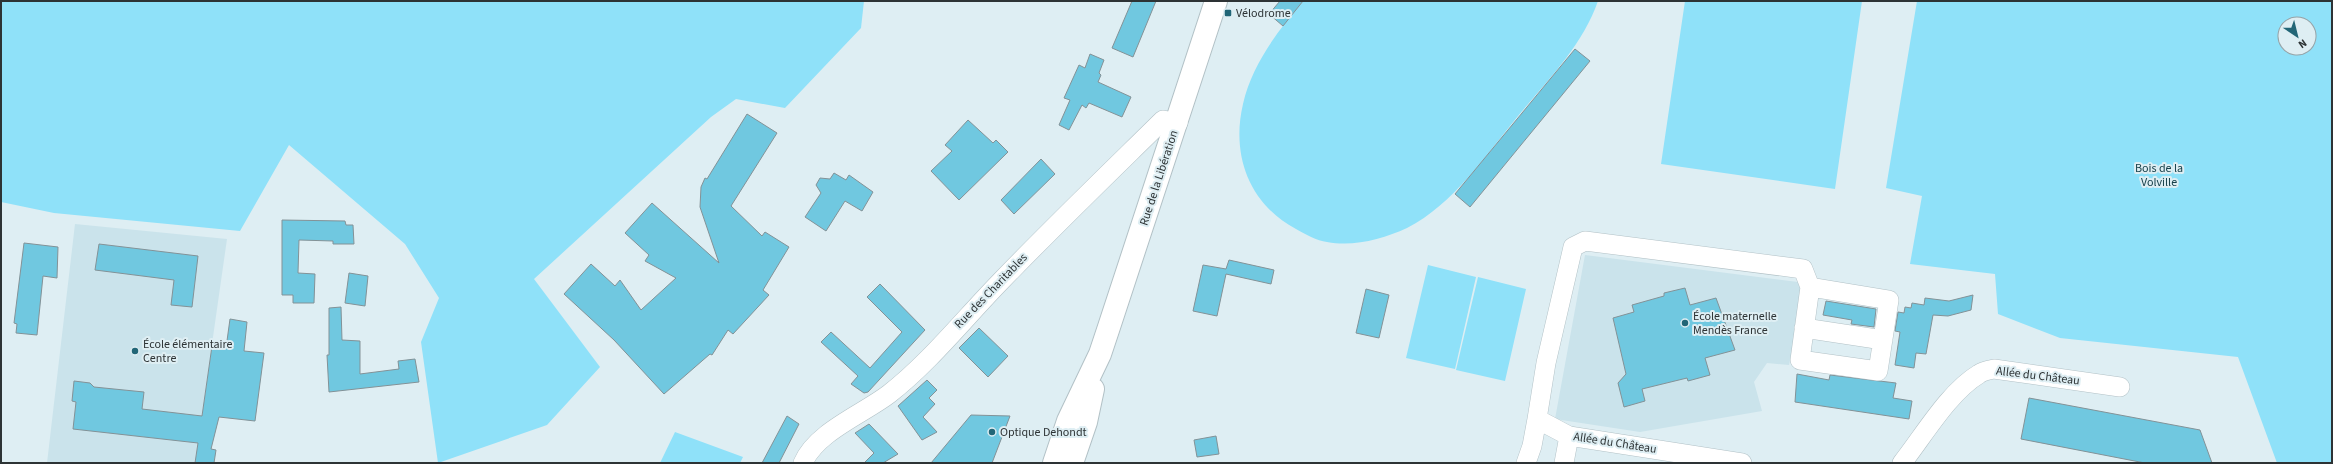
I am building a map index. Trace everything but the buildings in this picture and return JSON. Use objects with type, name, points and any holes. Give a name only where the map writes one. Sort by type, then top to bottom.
[{"type":"main road","name":"Rue de la Libération","points":[[1054,463],[1068,421],[1100,354],[1178,123],[1216,1]]},
{"type":"main road","name":"Rue de la Libération","points":[[1072,463],[1086,422],[1100,354]]},
{"type":"street","name":"Rue des Charitables","points":[[803,463],[807,453],[827,434],[870,408],[901,384],[1061,219],[1163,120],[1178,123]]},
{"type":"street","points":[[1526,463],[1532,446],[1538,419],[1546,363],[1572,247],[1585,241],[1803,269],[1810,287],[1800,360],[1878,371],[1889,300],[1810,287]]},
{"type":"street","points":[[1804,328],[1883,340]]},
{"type":"street","name":"Allée du Château","points":[[1902,463],[1948,404],[1962,388],[1980,373],[1994,369],[2120,387]]},
{"type":"street","name":"Allée du Château","points":[[1538,419],[1568,436],[1742,463]]},
{"type":"street","points":[[1564,463],[1568,436]]},
{"type":"shaded area","name":"École élémentaire Centre","points":[[75,224],[227,239],[195,463],[47,463]]},
{"type":"shaded area","name":"École maternelle Mendès France","points":[[1585,255],[1806,283],[1789,365],[1767,363],[1754,382],[1762,411],[1640,432],[1555,419]]},
{"type":"green space","points":[[1,1],[864,1],[861,28],[785,108],[736,99],[711,117],[534,279],[600,367],[547,425],[438,463],[421,342],[439,298],[405,244],[289,145],[240,231],[54,213],[1,202]]},
{"type":"green space","points":[[1303,1],[1598,1],[1583,33],[1563,62],[1468,178],[1440,206],[1407,228],[1388,236],[1358,243],[1337,243],[1311,237],[1280,219],[1266,206],[1255,192],[1247,176],[1242,159],[1240,123],[1247,89],[1259,62],[1275,36]]},
{"type":"green space","points":[[1685,1],[1862,1],[1835,189],[1661,164]]},
{"type":"green space","name":"Bois de la Volville","points":[[1917,1],[2332,1],[2332,463],[2277,463],[2238,357],[2060,338],[1998,314],[1995,274],[1910,264],[1922,196],[1886,188]]},
{"type":"green space","points":[[1428,265],[1476,277],[1455,369],[1406,358]]},
{"type":"green space","points":[[1478,277],[1526,289],[1505,381],[1456,370]]},
{"type":"green space","points":[[675,432],[743,457],[740,463],[660,463]]},
{"type":"place","name":"Vélodrome","points":[[1228,13]]},
{"type":"place","name":"École maternelle Mendès France","points":[[1685,323]]},
{"type":"place","name":"École élémentaire Centre","points":[[135,351]]},
{"type":"place","name":"Optique Dehondt","points":[[992,432]]}]
